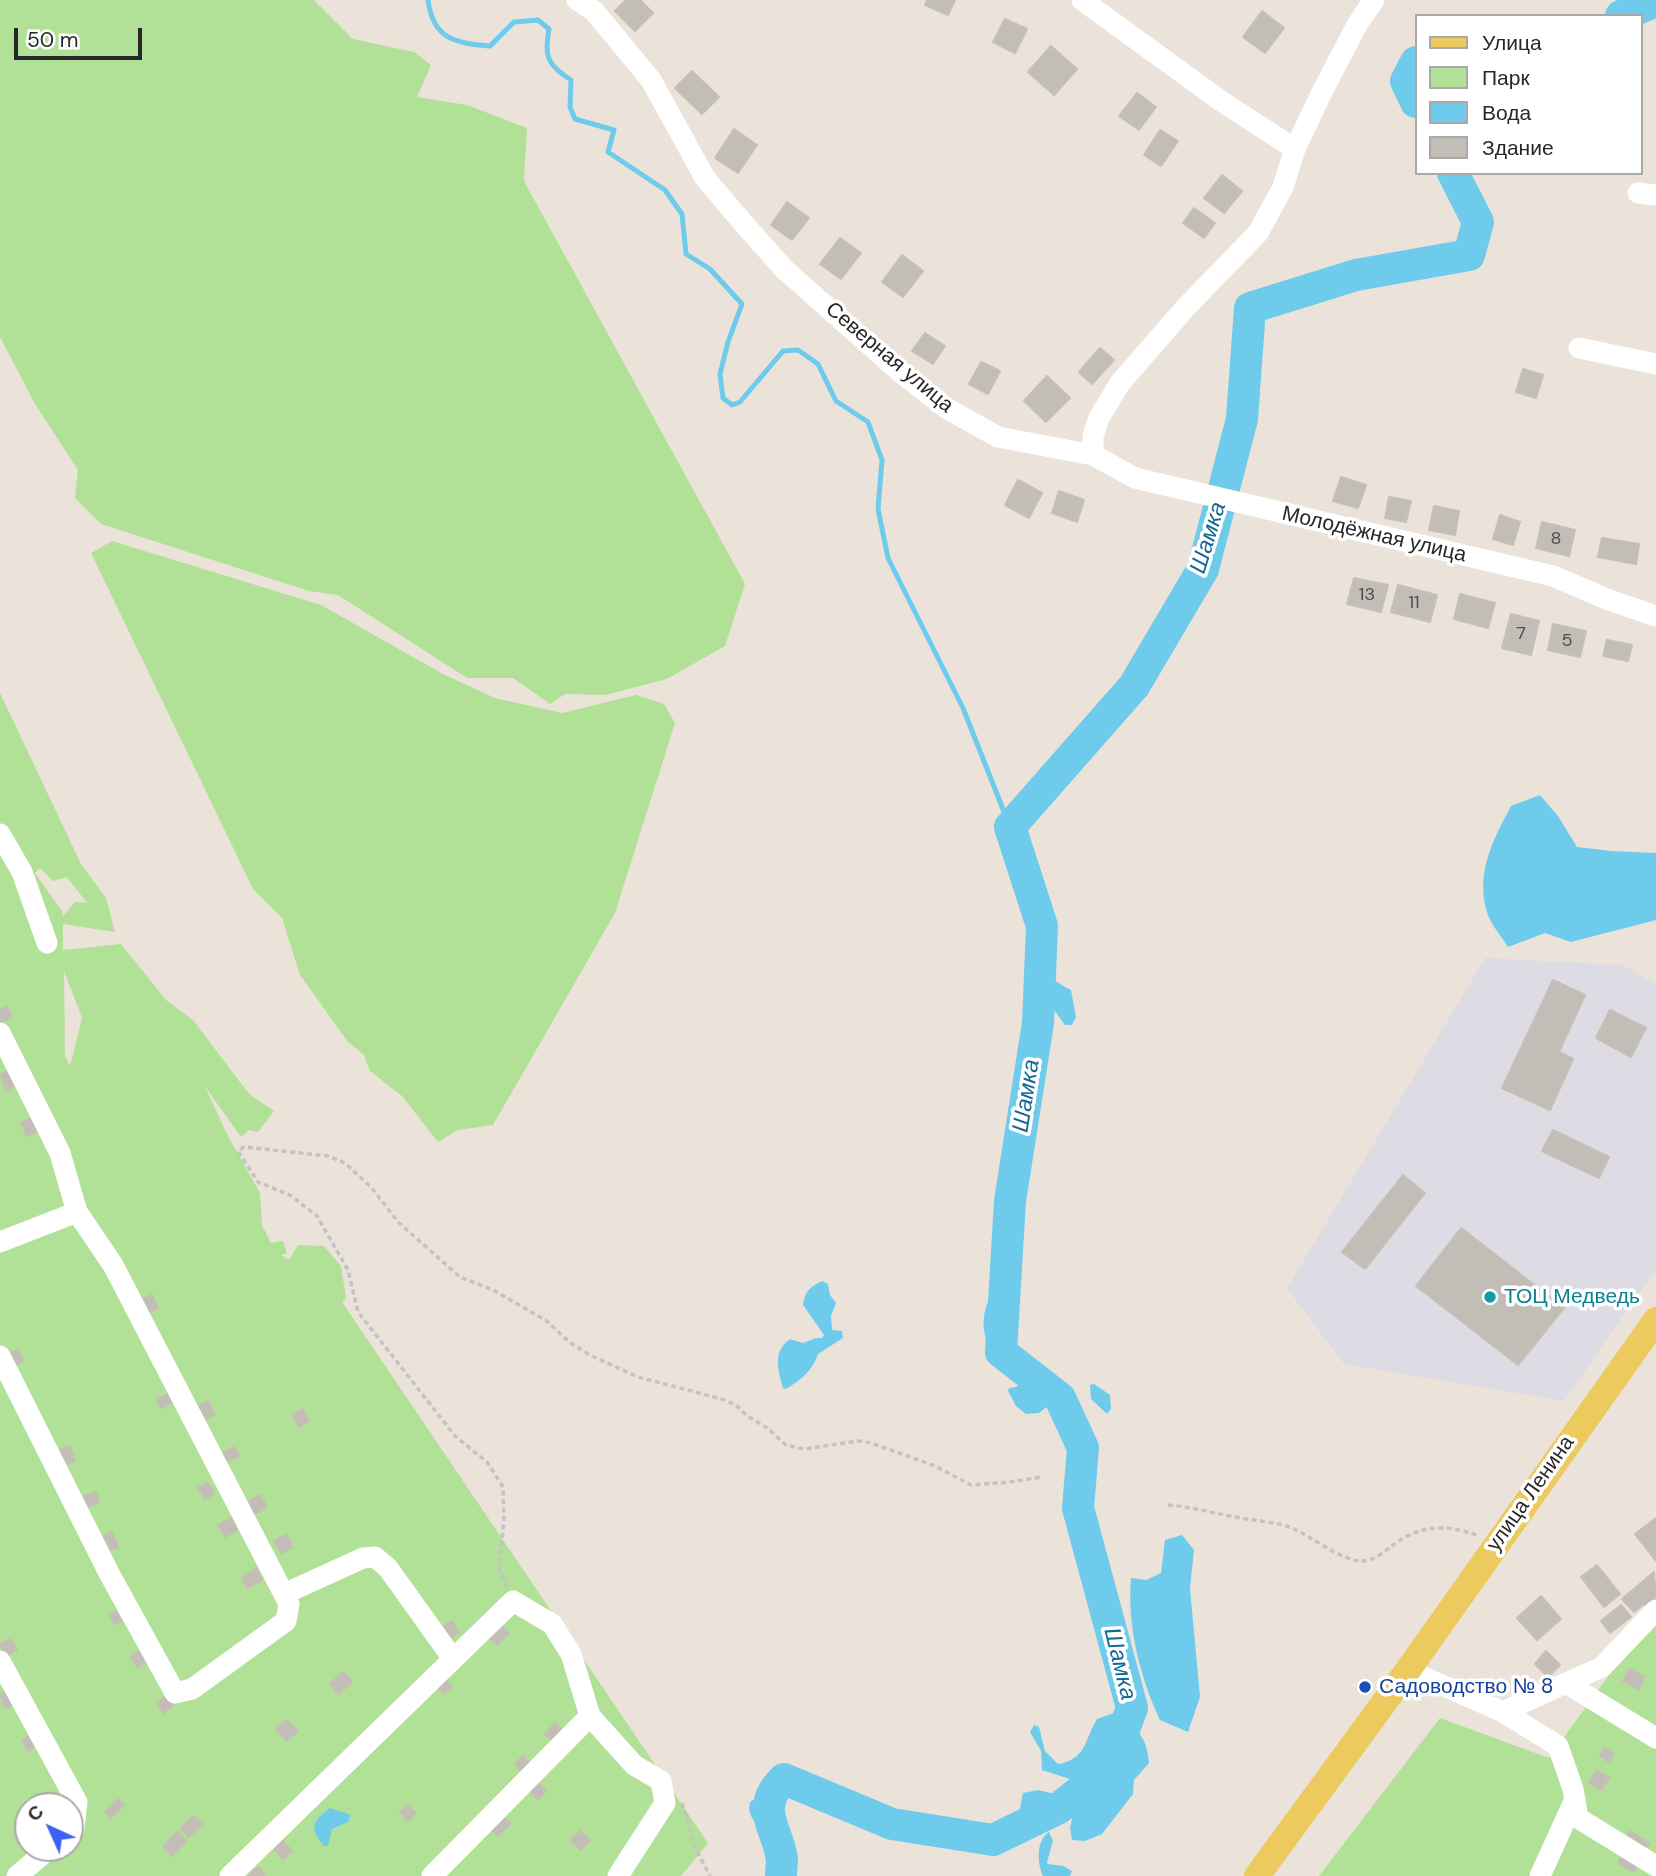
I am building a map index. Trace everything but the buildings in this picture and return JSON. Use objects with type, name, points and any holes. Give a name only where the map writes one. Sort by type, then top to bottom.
[{"type":"main road","name":"улица Ленина","points":[[1257,1876],[1408,1670],[1656,1320]]},
{"type":"street","name":"Северная улица","points":[[577,0],[594,11],[651,80],[705,178],[784,269],[946,408],[998,437],[1093,455]]},
{"type":"street","points":[[1082,0],[1221,101],[1295,149]]},
{"type":"street","points":[[1093,455],[1093,436],[1099,418],[1120,383],[1258,233],[1283,187],[1295,149],[1358,23],[1374,0]]},
{"type":"street","points":[[1579,348],[1656,364]]},
{"type":"street","name":"Молодёжная улица","points":[[1093,455],[1135,478],[1553,576],[1656,616]]},
{"type":"street","points":[[0,834],[22,872],[47,943]]},
{"type":"street","points":[[0,1033],[61,1153],[77,1212],[113,1265],[289,1604],[286,1621],[192,1689],[176,1693],[110,1575],[0,1356]]},
{"type":"street","points":[[0,1242],[77,1212]]},
{"type":"street","points":[[284,1594],[363,1558],[375,1557],[388,1568],[453,1659]]},
{"type":"street","points":[[230,1876],[513,1601],[552,1625],[571,1654],[590,1716],[634,1765],[661,1781],[665,1803],[618,1876]]},
{"type":"street","points":[[1503,1712],[1602,1667],[1656,1610]]},
{"type":"street","points":[[0,1661],[72,1792]]},
{"type":"street","points":[[1408,1670],[1503,1712],[1558,1746],[1575,1799],[1578,1818],[1656,1866]]},
{"type":"street","points":[[1566,1684],[1656,1738]]},
{"type":"street","points":[[432,1876],[590,1716]]},
{"type":"street","points":[[1540,1876],[1575,1799]]},
{"type":"street","points":[[17,1876],[34,1862]]},
{"type":"path","points":[[513,1601],[499,1569],[503,1488],[487,1462],[455,1436],[358,1312],[348,1270],[317,1216],[290,1195],[258,1182],[238,1151],[244,1147],[328,1156],[345,1163],[371,1187],[398,1222],[460,1277],[493,1290],[547,1321],[570,1343],[592,1356],[638,1377],[736,1405],[786,1445],[804,1449],[858,1441],[871,1443],[935,1466],[971,1485],[1041,1477]]},
{"type":"path","points":[[1168,1506],[1194,1507],[1225,1516],[1291,1527],[1329,1549],[1360,1562],[1378,1557],[1400,1540],[1428,1528],[1459,1528],[1497,1544]]},
{"type":"path","points":[[661,1781],[684,1806],[696,1849],[710,1876]]},
{"type":"shaded area","points":[[1485,958],[1622,965],[1656,984],[1656,1269],[1564,1401],[1344,1364],[1287,1288]]},
{"type":"green space","points":[[0,0],[314,0],[353,39],[414,52],[431,65],[417,97],[467,105],[527,128],[524,181],[745,584],[725,646],[667,679],[605,695],[565,694],[550,704],[513,678],[467,678],[338,595],[309,591],[101,524],[75,498],[78,470],[35,404],[0,337]]},
{"type":"green space","points":[[112,541],[321,605],[443,674],[495,698],[562,713],[636,695],[664,704],[675,723],[615,913],[493,1125],[458,1130],[438,1142],[402,1096],[370,1071],[364,1055],[348,1042],[300,975],[282,918],[253,889],[91,553]]},
{"type":"green space","points":[[0,693],[81,864],[106,898],[115,932],[63,924],[63,950],[121,944],[166,1000],[193,1020],[249,1094],[274,1111],[258,1132],[249,1130],[241,1137],[204,1085],[228,1136],[260,1193],[262,1225],[271,1243],[283,1241],[287,1253],[281,1255],[289,1260],[298,1245],[324,1246],[341,1266],[346,1298],[342,1302],[708,1843],[681,1876],[0,1876]],"holes":[[[40,868],[53,881],[67,877],[87,903],[75,902],[63,916],[35,873]],[[64,971],[82,1018],[70,1066],[65,1056]]]},
{"type":"green space","points":[[1656,1610],[1656,1876],[1319,1876],[1440,1718],[1549,1758]]},
{"type":"water","points":[[1540,795],[1558,816],[1577,847],[1656,853],[1656,920],[1571,942],[1545,933],[1508,947],[1488,915],[1484,900],[1484,872],[1492,845],[1511,806]]},
{"type":"water","points":[[1035,969],[1071,990],[1076,1017],[1072,1025],[1065,1025],[1049,1003],[1047,985],[1033,979]]},
{"type":"water","points":[[822,1281],[828,1284],[830,1295],[836,1303],[831,1316],[832,1330],[842,1331],[843,1338],[818,1354],[810,1370],[801,1378],[786,1389],[783,1388],[778,1361],[784,1344],[790,1339],[803,1343],[824,1335],[803,1305],[809,1290]]},
{"type":"water","points":[[998,1289],[1006,1295],[1003,1311],[995,1324],[995,1347],[989,1346],[986,1339],[984,1316],[989,1301]]},
{"type":"water","points":[[1022,1383],[1034,1395],[1053,1402],[1039,1413],[1026,1414],[1016,1406],[1008,1391],[1009,1388]]},
{"type":"water","points":[[1094,1384],[1110,1395],[1111,1409],[1107,1414],[1091,1399],[1090,1385]]},
{"type":"water","points":[[1182,1535],[1194,1550],[1190,1588],[1200,1697],[1188,1732],[1160,1720],[1153,1704],[1136,1651],[1130,1596],[1131,1578],[1146,1580],[1161,1573],[1165,1540]]},
{"type":"water","points":[[1114,1713],[1139,1733],[1146,1745],[1149,1763],[1134,1780],[1133,1794],[1102,1834],[1085,1841],[1072,1840],[1070,1828],[1079,1785],[1073,1780],[1042,1770],[1041,1751],[1030,1732],[1034,1725],[1039,1727],[1045,1751],[1058,1764],[1080,1753],[1097,1719]]},
{"type":"water","points":[[1038,1790],[1058,1797],[1044,1815],[1041,1828],[1031,1830],[1021,1818],[1021,1804],[1023,1793]]},
{"type":"water","points":[[756,1798],[769,1804],[766,1821],[771,1827],[785,1830],[790,1851],[784,1862],[776,1841],[750,1814],[750,1802]]},
{"type":"water","points":[[330,1808],[351,1815],[348,1822],[332,1829],[328,1846],[324,1846],[314,1829],[316,1821]]},
{"type":"water","points":[[1049,1832],[1053,1841],[1047,1862],[1072,1871],[1070,1876],[1043,1876],[1039,1852],[1042,1840]]},
{"type":"waterway","points":[[428,0],[435,24],[448,37],[457,41],[490,46],[514,22],[538,20],[549,29],[547,53],[557,70],[571,80],[570,107],[575,119],[614,130],[608,152],[665,190],[682,214],[686,254],[710,269],[742,304],[720,374],[723,398],[732,405],[740,402],[783,351],[798,350],[818,364],[836,401],[868,422],[882,460],[878,509],[888,558],[963,708],[1010,827]]},
{"type":"waterway","name":"Шамка","points":[[1626,14],[1656,1]]},
{"type":"waterway","name":"Шамка","points":[[1414,66],[1406,81],[1414,98]]},
{"type":"waterway","name":"Шамка","points":[[781,1876],[782,1859],[769,1809],[770,1799],[784,1779],[892,1824],[993,1840],[1059,1808],[1110,1767],[1132,1708],[1078,1508],[1083,1448],[1060,1398],[1001,1352],[1010,1201],[1038,1023],[1042,926],[1010,827],[1134,686],[1203,569],[1242,419],[1250,308],[1356,275],[1469,255],[1478,222],[1454,175]]},
{"type":"place","name":"ТОЦ Медведь","points":[[1490,1297]]},
{"type":"place","name":"Садоводство № 8","points":[[1365,1687]]}]
